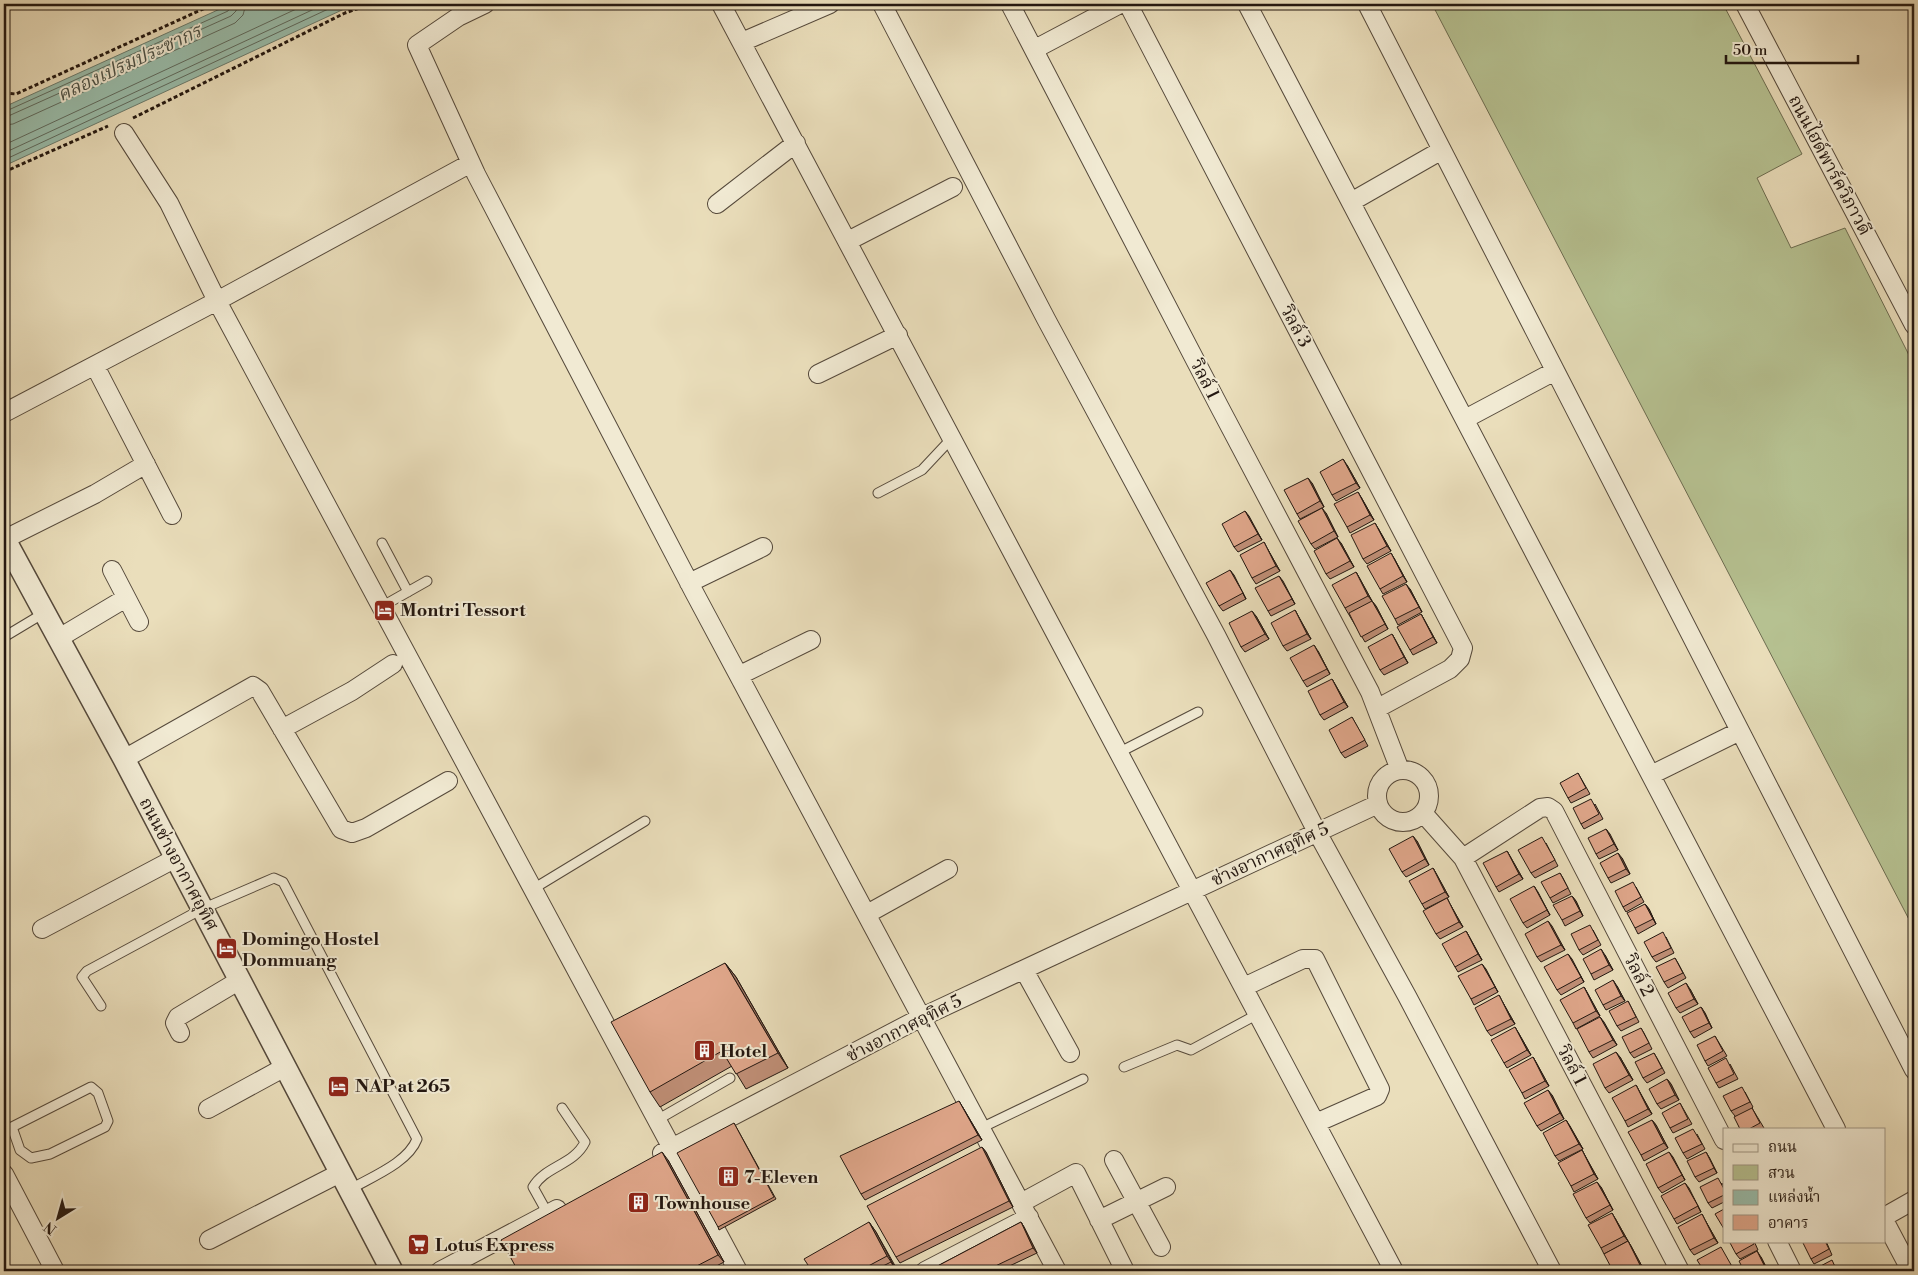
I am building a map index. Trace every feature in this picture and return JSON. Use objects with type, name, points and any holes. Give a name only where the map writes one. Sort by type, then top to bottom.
[{"type":"street","points":[[485,4],[458,17],[417,45],[471,163],[689,583],[1057,1271]]},
{"type":"street","points":[[721,4],[1394,1271]]},
{"type":"street","points":[[742,42],[830,4]]},
{"type":"street","points":[[882,4],[1046,319],[1216,635],[1317,832],[1407,996],[1552,1271]]},
{"type":"street","name":"วิลล์ 1","points":[[1010,4],[1223,415],[1378,708],[1400,770]]},
{"type":"street","points":[[1035,49],[1120,4]]},
{"type":"street","name":"วิลล์ 3","points":[[1128,4],[1463,648],[1460,659],[1450,669],[1378,708]]},
{"type":"street","points":[[1247,4],[1835,1128]]},
{"type":"street","points":[[1367,4],[1914,1070]]},
{"type":"street","name":"ถนนไฮด์พาร์ควิภาวดี","points":[[1745,4],[1914,325]]},
{"type":"street","points":[[124,133],[169,203],[217,301],[533,889],[613,1028],[657,1120],[738,1271]]},
{"type":"street","points":[[717,204],[796,144]]},
{"type":"street","points":[[1351,202],[1442,150]]},
{"type":"street","points":[[4,413],[217,301],[471,163]]},
{"type":"street","points":[[848,241],[953,187]]},
{"type":"street","points":[[818,374],[898,335]]},
{"type":"street","points":[[94,366],[172,515]]},
{"type":"street","points":[[1465,419],[1555,371]]},
{"type":"street","points":[[6,547],[146,464]]},
{"type":"street","name":"ถนนช่างอากาศอุทิศ","points":[[6,547],[59,638],[124,759],[392,1271]]},
{"type":"street","points":[[689,583],[763,548]]},
{"type":"street","points":[[112,570],[139,622]]},
{"type":"street","points":[[59,638],[126,598]]},
{"type":"street","points":[[740,676],[811,640]]},
{"type":"street","points":[[282,729],[352,691],[393,664]]},
{"type":"street","points":[[124,759],[253,686],[260,691],[341,829],[352,833],[366,828],[448,781]]},
{"type":"street","points":[[1651,775],[1740,730]]},
{"type":"street","points":[[1400,770],[1410,771],[1420,776],[1426,784],[1429,799],[1423,813],[1416,819],[1398,822],[1389,818],[1378,804],[1379,786],[1384,778],[1400,770]]},
{"type":"street","name":"ช่างอากาศอุทิศ 5","points":[[645,1162],[922,1017],[1378,804]]},
{"type":"street","name":"วิลล์ 2","points":[[1463,858],[1540,808],[1548,807],[1554,811],[1723,1138]]},
{"type":"street","name":"วิลล์ 1","points":[[1423,813],[1463,858],[1680,1271]]},
{"type":"street","points":[[42,929],[176,858]]},
{"type":"street","points":[[867,914],[948,869]]},
{"type":"street","points":[[1244,987],[1303,959],[1315,959],[1380,1089],[1377,1096],[1316,1124]]},
{"type":"street","points":[[1024,970],[1070,1053]]},
{"type":"street","points":[[180,1033],[175,1023],[178,1017],[240,980]]},
{"type":"street","points":[[208,1109],[285,1067]]},
{"type":"street","points":[[972,1152],[985,1136]]},
{"type":"street","points":[[1114,1160],[1161,1247]]},
{"type":"street","points":[[925,1271],[1025,1210],[1076,1173],[1124,1269]]},
{"type":"street","points":[[4,1174],[55,1271]]},
{"type":"street","points":[[209,1240],[345,1181]]},
{"type":"street","points":[[1099,1220],[1166,1187]]},
{"type":"street","points":[[440,1271],[575,1200]]},
{"type":"street","points":[[1886,1218],[1914,1200]]},
{"type":"street","points":[[1886,1223],[1911,1271]]},
{"type":"street","points":[[1778,1242],[1792,1271]]},
{"type":"lane","points":[[878,493],[922,470],[952,438]]},
{"type":"lane","points":[[382,543],[408,592]]},
{"type":"lane","points":[[381,606],[427,581]]},
{"type":"lane","points":[[4,637],[45,613]]},
{"type":"lane","points":[[1120,752],[1198,712]]},
{"type":"lane","points":[[533,889],[645,821]]},
{"type":"lane","points":[[101,1006],[82,977],[87,971],[202,909],[274,878],[283,882],[417,1139],[413,1149],[394,1164],[345,1181]]},
{"type":"lane","points":[[1124,1067],[1177,1045],[1190,1050],[1258,1014]]},
{"type":"lane","points":[[657,1120],[730,1078]]},
{"type":"lane","points":[[985,1136],[1083,1079]]},
{"type":"lane","points":[[91,1087],[98,1093],[108,1121],[105,1127],[58,1150],[31,1158],[20,1150],[8,1129],[91,1087]]},
{"type":"lane","points":[[548,1214],[533,1187],[538,1178],[580,1153],[585,1142],[562,1108]]},
{"type":"path","points":[[4,93],[16,94],[214,4]]},
{"type":"path","points":[[124,133],[128,121],[345,13],[371,4]]},
{"type":"path","points":[[4,172],[116,122],[124,133]]},
{"type":"green space","points":[[1432,4],[1723,4],[1802,154],[1757,178],[1791,248],[1845,228],[1914,365],[1914,929]]},
{"type":"water","name":"คลองเปรมประชากร","points":[[231,4],[355,4],[4,166],[4,107]]},
{"type":"building","points":[[1343,459],[1356,483],[1332,495],[1320,472]]},
{"type":"building","points":[[1308,478],[1320,501],[1297,514],[1284,490]]},
{"type":"building","points":[[1358,492],[1370,515],[1347,527],[1334,504]]},
{"type":"building","points":[[1322,508],[1334,531],[1311,544],[1298,521]]},
{"type":"building","points":[[1245,511],[1258,534],[1234,547],[1222,524]]},
{"type":"building","points":[[1375,523],[1387,546],[1363,559],[1351,535]]},
{"type":"building","points":[[1337,538],[1350,561],[1326,574],[1314,551]]},
{"type":"building","points":[[1264,542],[1276,566],[1252,578],[1240,555]]},
{"type":"building","points":[[1391,553],[1403,576],[1380,589],[1367,566]]},
{"type":"building","points":[[1230,570],[1243,593],[1219,606],[1206,583]]},
{"type":"building","points":[[1356,572],[1368,596],[1345,608],[1332,585]]},
{"type":"building","points":[[1279,576],[1292,599],[1268,611],[1255,588]]},
{"type":"building","points":[[1406,584],[1419,607],[1395,619],[1382,596]]},
{"type":"building","points":[[1372,601],[1385,624],[1361,637],[1349,613]]},
{"type":"building","points":[[1295,610],[1307,634],[1283,646],[1271,623]]},
{"type":"building","points":[[1252,611],[1265,634],[1241,647],[1229,623]]},
{"type":"building","points":[[1421,614],[1433,637],[1410,650],[1397,627]]},
{"type":"building","points":[[1392,634],[1404,657],[1380,670],[1368,647]]},
{"type":"building","points":[[1314,645],[1327,669],[1303,681],[1290,658]]},
{"type":"building","points":[[1332,679],[1344,702],[1320,715],[1308,691]]},
{"type":"building","points":[[1352,717],[1365,740],[1341,753],[1329,730]]},
{"type":"building","points":[[1578,773],[1586,788],[1568,798],[1560,783]]},
{"type":"building","points":[[1591,799],[1599,814],[1581,824],[1573,808]]},
{"type":"building","points":[[1606,829],[1614,844],[1596,854],[1588,838]]},
{"type":"building","points":[[1413,836],[1425,859],[1402,872],[1389,849]]},
{"type":"building","points":[[1542,837],[1555,860],[1531,873],[1518,850]]},
{"type":"building","points":[[1507,851],[1519,874],[1496,887],[1483,863]]},
{"type":"building","points":[[1618,853],[1626,869],[1608,878],[1600,863]]},
{"type":"building","points":[[1433,868],[1445,892],[1422,904],[1409,881]]},
{"type":"building","points":[[1560,873],[1568,888],[1550,898],[1541,882]]},
{"type":"building","points":[[1633,882],[1641,897],[1623,907],[1615,891]]},
{"type":"building","points":[[1534,886],[1547,910],[1523,923],[1510,899]]},
{"type":"building","points":[[1572,896],[1580,911],[1562,920],[1553,905]]},
{"type":"building","points":[[1447,898],[1459,922],[1436,934],[1423,911]]},
{"type":"building","points":[[1645,904],[1653,919],[1635,928],[1627,913]]},
{"type":"building","points":[[1548,921],[1561,945],[1537,957],[1525,934]]},
{"type":"building","points":[[1590,925],[1598,940],[1579,950],[1571,934]]},
{"type":"building","points":[[1466,931],[1478,954],[1455,967],[1442,944]]},
{"type":"building","points":[[1663,932],[1671,948],[1652,957],[1644,942]]},
{"type":"building","points":[[1601,949],[1609,965],[1591,974],[1583,959]]},
{"type":"building","points":[[1568,954],[1581,977],[1557,990],[1544,967]]},
{"type":"building","points":[[1675,958],[1683,973],[1664,982],[1656,967]]},
{"type":"building","name":"Hotel","points":[[725,963],[778,1053],[736,1074],[722,1051],[650,1092],[611,1022]]},
{"type":"building","points":[[1482,964],[1495,987],[1471,999],[1458,976]]},
{"type":"building","points":[[1613,980],[1621,996],[1603,1005],[1595,990]]},
{"type":"building","points":[[1686,983],[1694,999],[1676,1008],[1668,993]]},
{"type":"building","points":[[1584,987],[1596,1011],[1573,1023],[1560,1000]]},
{"type":"building","points":[[1499,995],[1511,1019],[1487,1031],[1475,1008]]},
{"type":"building","points":[[1628,1001],[1636,1017],[1617,1026],[1609,1011]]},
{"type":"building","points":[[1701,1007],[1709,1023],[1690,1032],[1682,1017]]},
{"type":"building","points":[[1600,1017],[1613,1040],[1589,1052],[1577,1029]]},
{"type":"building","points":[[1515,1027],[1527,1050],[1504,1063],[1491,1040]]},
{"type":"building","points":[[1641,1028],[1649,1043],[1630,1053],[1622,1037]]},
{"type":"building","points":[[1715,1036],[1723,1051],[1705,1061],[1697,1045]]},
{"type":"building","points":[[1616,1052],[1629,1075],[1605,1088],[1593,1064]]},
{"type":"building","points":[[1654,1053],[1662,1068],[1643,1078],[1635,1062]]},
{"type":"building","points":[[1533,1057],[1545,1081],[1522,1093],[1509,1070]]},
{"type":"building","points":[[1726,1058],[1734,1074],[1716,1083],[1708,1068]]},
{"type":"building","points":[[1667,1079],[1675,1095],[1657,1104],[1649,1089]]},
{"type":"building","points":[[1636,1085],[1648,1109],[1625,1121],[1612,1098]]},
{"type":"building","points":[[1742,1087],[1750,1102],[1731,1111],[1723,1096]]},
{"type":"building","points":[[1548,1090],[1560,1113],[1537,1126],[1524,1103]]},
{"type":"building","points":[[959,1101],[978,1135],[861,1194],[840,1156]]},
{"type":"building","points":[[1680,1103],[1688,1119],[1670,1128],[1662,1113]]},
{"type":"building","points":[[1752,1108],[1760,1123],[1751,1128],[1740,1128],[1734,1117]]},
{"type":"building","points":[[1566,1120],[1579,1144],[1555,1156],[1543,1133]]},
{"type":"building","points":[[1652,1120],[1664,1143],[1641,1155],[1628,1132]]},
{"type":"building","name":"7-Eleven","points":[[734,1123],[774,1197],[718,1227],[677,1153]]},
{"type":"building","points":[[1693,1129],[1702,1144],[1683,1153],[1675,1138]]},
{"type":"building","points":[[982,1147],[1009,1201],[896,1257],[867,1206]]},
{"type":"building","points":[[1582,1150],[1594,1174],[1571,1186],[1558,1163]]},
{"type":"building","name":"Townhouse","points":[[662,1152],[718,1255],[687,1271],[518,1271],[501,1240]]},
{"type":"building","points":[[1669,1152],[1682,1175],[1658,1188],[1646,1164]]},
{"type":"building","points":[[1706,1152],[1714,1168],[1695,1177],[1687,1161]]},
{"type":"building","points":[[1718,1178],[1723,1187],[1723,1196],[1708,1203],[1700,1187]]},
{"type":"building","points":[[1597,1182],[1610,1205],[1586,1218],[1573,1194]]},
{"type":"building","points":[[1685,1183],[1698,1206],[1674,1219],[1661,1196]]},
{"type":"building","points":[[1723,1210],[1723,1227],[1715,1214]]},
{"type":"building","points":[[1612,1213],[1624,1236],[1601,1248],[1588,1225]]},
{"type":"building","points":[[1702,1214],[1714,1238],[1690,1250],[1678,1227]]},
{"type":"building","points":[[869,1222],[887,1256],[859,1271],[812,1271],[804,1259]]},
{"type":"building","points":[[1021,1222],[1033,1248],[985,1271],[928,1271]]},
{"type":"building","points":[[1628,1241],[1640,1265],[1628,1271],[1613,1271],[1604,1254]]},
{"type":"building","points":[[1730,1242],[1753,1242],[1754,1244],[1736,1254]]},
{"type":"building","points":[[1826,1242],[1829,1249],[1811,1259],[1803,1243]]},
{"type":"building","points":[[1721,1247],[1734,1270],[1704,1271],[1697,1260]]},
{"type":"building","points":[[1757,1251],[1765,1267],[1757,1271],[1744,1271],[1739,1261]]},
{"type":"building","points":[[1832,1260],[1837,1271],[1813,1270]]},
{"type":"building","points":[[891,1262],[896,1271],[873,1271]]},
{"type":"place","name":"Montri Tessort","points":[[384,610]]},
{"type":"place","name":"Domingo Hostel Donmuang","points":[[226,949]]},
{"type":"place","name":"Hotel","points":[[704,1051]]},
{"type":"place","name":"NAP at 265","points":[[339,1086]]},
{"type":"place","name":"7-Eleven","points":[[728,1177]]},
{"type":"place","name":"Townhouse","points":[[639,1203]]},
{"type":"place","name":"Lotus Express","points":[[419,1245]]}]
